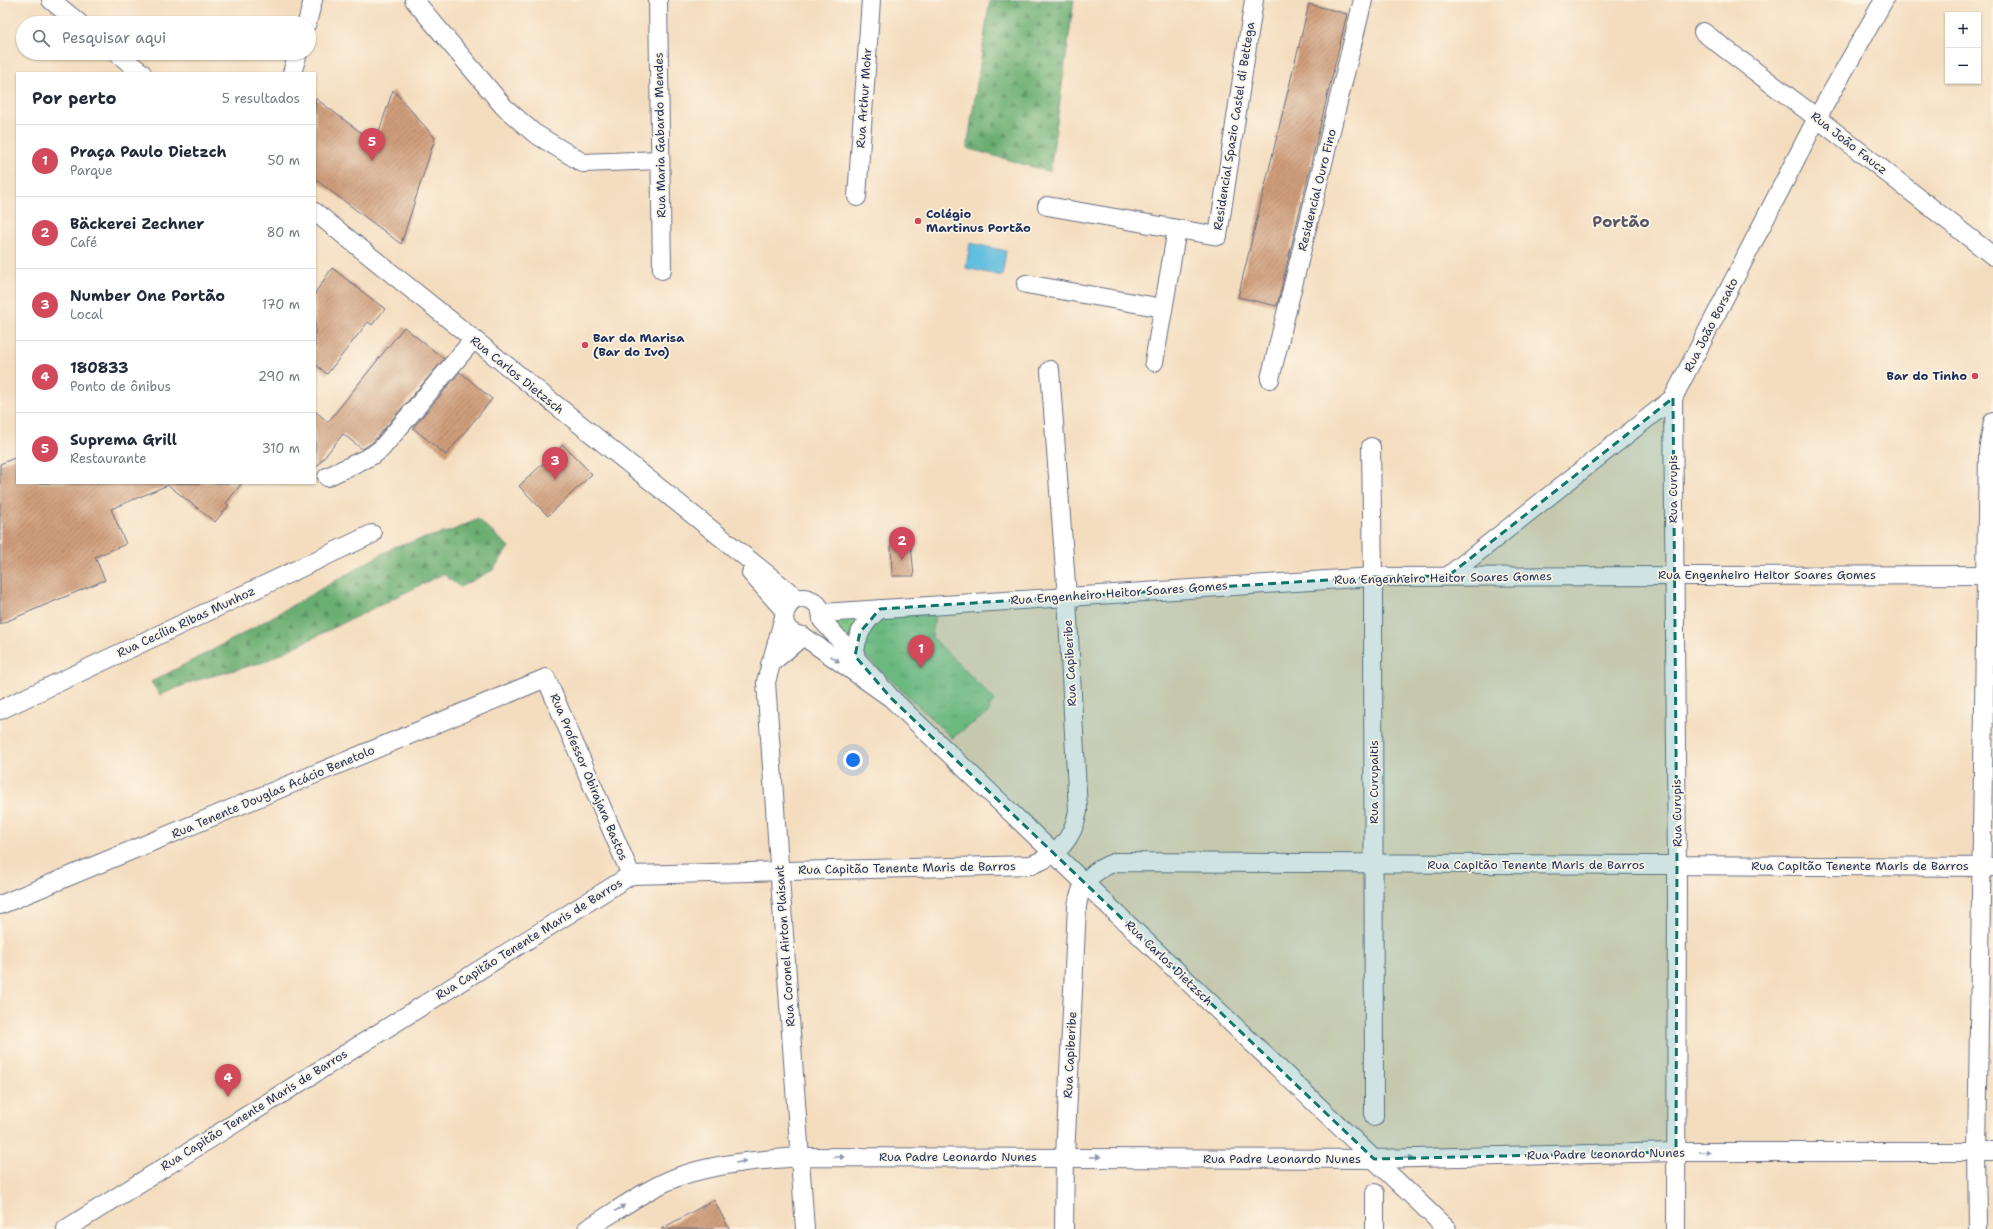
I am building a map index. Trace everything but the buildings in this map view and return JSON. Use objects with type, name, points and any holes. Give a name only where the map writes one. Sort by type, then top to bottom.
[{"type":"street","points":[[51,0],[71,16]]},
{"type":"street","points":[[309,16],[313,0]]},
{"type":"street","points":[[414,0],[504,107],[534,133],[583,163],[660,160]]},
{"type":"street","name":"Rua Maria Gabardo Mendes","points":[[658,0],[662,270]]},
{"type":"street","name":"Rua Arthur Mohr","points":[[857,197],[872,0]]},
{"type":"street","name":"Residencial Spazio Castel di Bettega","points":[[1047,206],[1218,236],[1254,0]]},
{"type":"street","name":"Residencial Ouro Fino","points":[[1270,380],[1363,0]]},
{"type":"street","name":"Rua João Borsato","points":[[1448,576],[1673,398],[1817,118],[1884,0]]},
{"type":"street","name":"Rua João Faucz","points":[[1703,32],[1817,118],[1993,256]]},
{"type":"street","points":[[126,60],[141,72]]},
{"type":"street","points":[[292,72],[296,60]]},
{"type":"street","name":"Rua Carlos Dietzsch","points":[[316,213],[720,538],[789,609]]},
{"type":"street","points":[[1154,362],[1177,229]]},
{"type":"street","points":[[1026,284],[1163,308]]},
{"type":"street","points":[[327,477],[369,457],[381,449],[473,340]]},
{"type":"street","name":"Rua Capiberibe","points":[[1050,370],[1067,597],[1078,811],[1071,835],[1055,854]]},
{"type":"street","name":"Rua Curupis","points":[[1673,398],[1677,865],[1676,1229]]},
{"type":"street","points":[[1978,1229],[1985,1152],[1990,575],[1988,451],[1993,422]]},
{"type":"street","name":"Rua Curupaitis","points":[[1371,446],[1373,577],[1374,1117]]},
{"type":"street","name":"Rua Cecília Ribas Munhoz","points":[[0,710],[372,534]]},
{"type":"street","name":"Rua Engenheiro Heitor Soares Gomes","points":[[822,616],[880,609],[1373,577],[1990,575]]},
{"type":"street","name":"Rua Carlos Dietzsch","points":[[789,609],[810,599],[815,602],[822,616],[854,656],[891,698],[1447,1229]]},
{"type":"street","name":"Rua Carlos Dietzsch","points":[[789,609],[787,628],[797,636],[803,636],[891,698]]},
{"type":"street","name":"Rua Coronel Airton Plaisant","points":[[789,609],[770,664],[766,682],[805,1229]]},
{"type":"street","points":[[854,656],[860,632],[866,622],[880,609]]},
{"type":"street","points":[[770,664],[803,636],[810,635],[816,631],[822,616]]},
{"type":"street","name":"Rua Professor Obirajara Bastos","points":[[546,678],[631,875]]},
{"type":"street","name":"Rua Tenente Douglas Acácio Benetolo","points":[[0,905],[546,678]]},
{"type":"street","name":"Rua Capitão Tenente Maris de Barros","points":[[66,1229],[631,875],[1031,865],[1044,861],[1055,854]]},
{"type":"street","name":"Rua Capitão Tenente Maris de Barros","points":[[1085,882],[1101,868],[1116,862],[1987,867]]},
{"type":"street","name":"Rua Capiberibe","points":[[1064,1229],[1065,1157],[1076,906],[1080,891],[1085,882]]},
{"type":"street","name":"Rua Padre Leonardo Nunes","points":[[587,1229],[644,1193],[680,1176],[740,1162],[800,1157],[1374,1159],[1676,1152],[1985,1152]]},
{"type":"street","points":[[1375,1193],[1375,1229]]},
{"type":"highlighted area","points":[[1673,398],[1677,865],[1676,1152],[1374,1159],[891,698],[855,656],[860,632],[880,609],[1373,577],[1448,576]]},
{"type":"green space","points":[[990,0],[1074,0],[1050,172],[967,148]]},
{"type":"green space","points":[[478,519],[509,547],[493,570],[460,587],[443,574],[264,662],[194,681],[160,695],[151,682],[239,636],[396,546],[451,531]]},
{"type":"green space","points":[[935,612],[932,637],[995,700],[990,706],[989,712],[952,738],[826,619]]},
{"type":"water","points":[[970,243],[1006,251],[1002,276],[966,268]]},
{"type":"place","name":"Suprema Grill","points":[[372,161]]},
{"type":"place","name":"Colégio Martinus Portão","points":[[918,221]]},
{"type":"place","name":"Bar da Marisa (Bar do Ivo)","points":[[585,345]]},
{"type":"place","name":"Bar do Tinho","points":[[1975,376]]},
{"type":"place","name":"Number One Portão","points":[[555,480]]},
{"type":"place","name":"Bäckerei Zechner","points":[[902,560]]},
{"type":"place","name":"Praça Paulo Dietzch","points":[[921,668]]},
{"type":"place","name":"180833","points":[[228,1097]]},
{"type":"district","name":"Portão","points":[[1621,221]]}]
